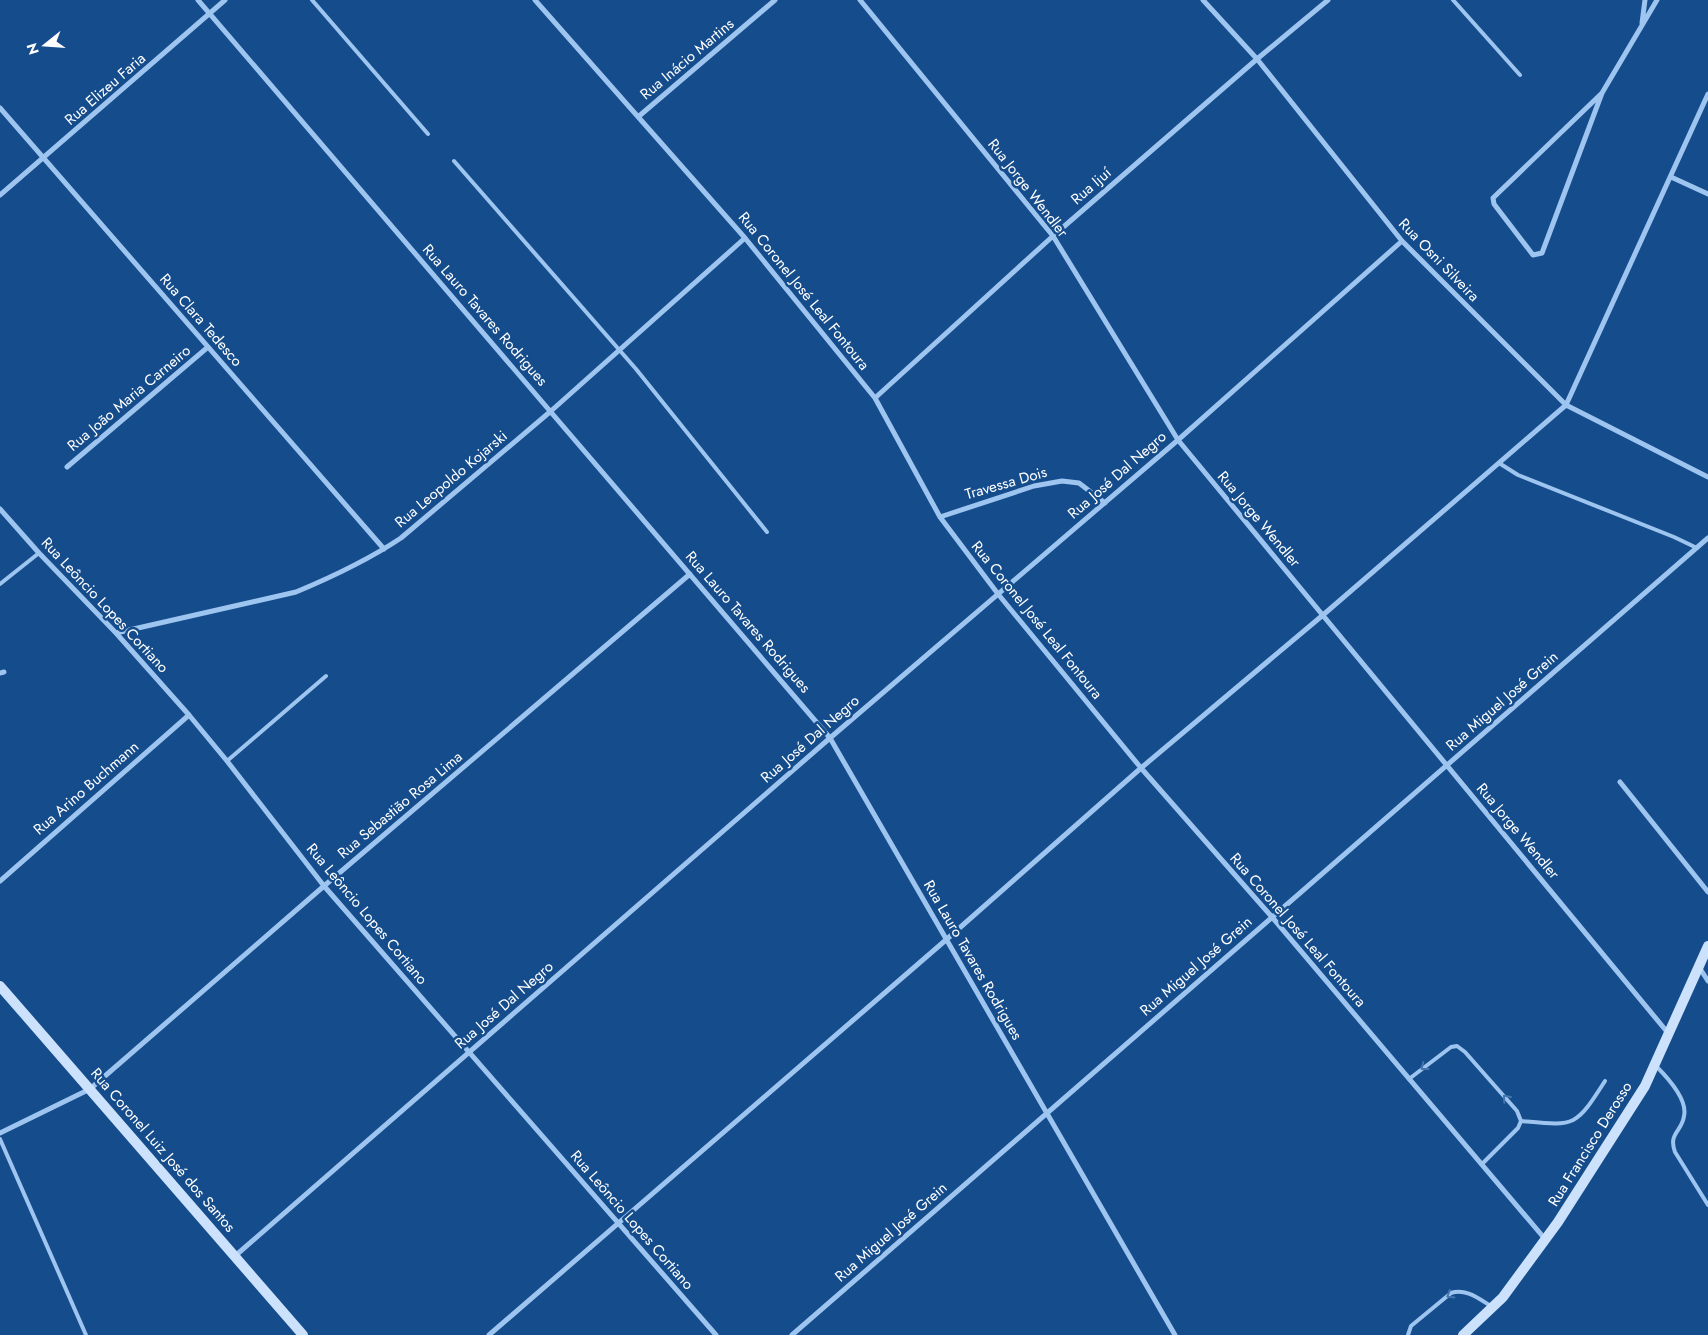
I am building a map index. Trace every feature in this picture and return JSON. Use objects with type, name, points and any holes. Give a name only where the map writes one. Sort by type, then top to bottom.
[{"type":"main road","name":"Rua Francisco Derosso","points":[[1465,1334],[1503,1297],[1558,1222],[1645,1086],[1708,946]]},
{"type":"main road","name":"Rua Coronel Luiz José dos Santos","points":[[0,986],[303,1335]]},
{"type":"street","name":"Rua Lauro Tavares Rodrigues","points":[[198,0],[830,738],[1175,1335]]},
{"type":"street","name":"Rua Elizeu Faria","points":[[0,195],[225,0]]},
{"type":"street","name":"Rua Coronel José Leal Fontoura","points":[[535,0],[745,238],[875,398],[940,517],[998,594],[1141,768],[1272,917],[1545,1239]]},
{"type":"street","name":"Rua Inácio Martins","points":[[638,117],[774,0]]},
{"type":"street","name":"Rua Jorge Wendler","points":[[860,0],[1053,236],[1178,440],[1668,1033]]},
{"type":"street","name":"Rua Osni Silveira","points":[[1203,0],[1257,59],[1402,241],[1566,405],[1708,477]]},
{"type":"street","name":"Rua Ijuí","points":[[875,398],[1053,236],[1328,0]]},
{"type":"street","points":[[1642,26],[1645,0]]},
{"type":"street","points":[[1602,93],[1493,198],[1494,204],[1533,255],[1542,253],[1602,93],[1657,0]]},
{"type":"street","points":[[489,1335],[947,939],[1141,768],[1566,405],[1708,94]]},
{"type":"street","name":"Rua Clara Tedesco","points":[[0,108],[384,549]]},
{"type":"street","points":[[1670,177],[1708,194]]},
{"type":"street","name":"Rua Leopoldo Kojarski","points":[[116,633],[296,592],[322,581],[384,549],[400,538],[551,411],[745,238]]},
{"type":"street","name":"Rua José Dal Negro","points":[[235,1256],[830,738],[1178,440],[1402,241]]},
{"type":"street","name":"Rua João Maria Carneiro","points":[[67,467],[208,347]]},
{"type":"street","name":"Travessa Dois","points":[[940,517],[1034,486],[1062,481],[1079,483],[1105,502]]},
{"type":"street","name":"Rua Leôncio Lopes Cortiano","points":[[0,509],[39,553],[116,633],[189,715],[324,886],[716,1335]]},
{"type":"street","name":"Rua Miguel José Grein","points":[[792,1335],[1708,538]]},
{"type":"street","name":"Rua Sebastião Rosa Lima","points":[[0,1133],[90,1089],[324,886],[690,574]]},
{"type":"street","name":"Rua Arino Buchmann","points":[[0,881],[189,715]]},
{"type":"street","points":[[1620,782],[1708,892]]},
{"type":"street","points":[[1698,967],[1708,981]]},
{"type":"lane","points":[[312,0],[428,134]]},
{"type":"lane","points":[[1453,0],[1520,75]]},
{"type":"lane","points":[[454,161],[606,333],[767,532]]},
{"type":"lane","points":[[1499,462],[1518,476],[1697,548]]},
{"type":"lane","points":[[0,584],[39,553]]},
{"type":"lane","points":[[227,761],[326,676]]},
{"type":"lane","points":[[1409,1079],[1451,1047],[1457,1046],[1465,1052],[1516,1111],[1521,1121],[1518,1128],[1482,1164]]},
{"type":"lane","points":[[1654,1064],[1671,1082],[1684,1105],[1685,1114],[1683,1122],[1672,1138],[1672,1144],[1708,1205]]},
{"type":"lane","points":[[1521,1121],[1554,1124],[1570,1122],[1586,1111],[1605,1081]]},
{"type":"lane","points":[[0,1139],[86,1335]]},
{"type":"lane","points":[[1408,1335],[1411,1326],[1457,1291],[1465,1292],[1494,1307]]}]
